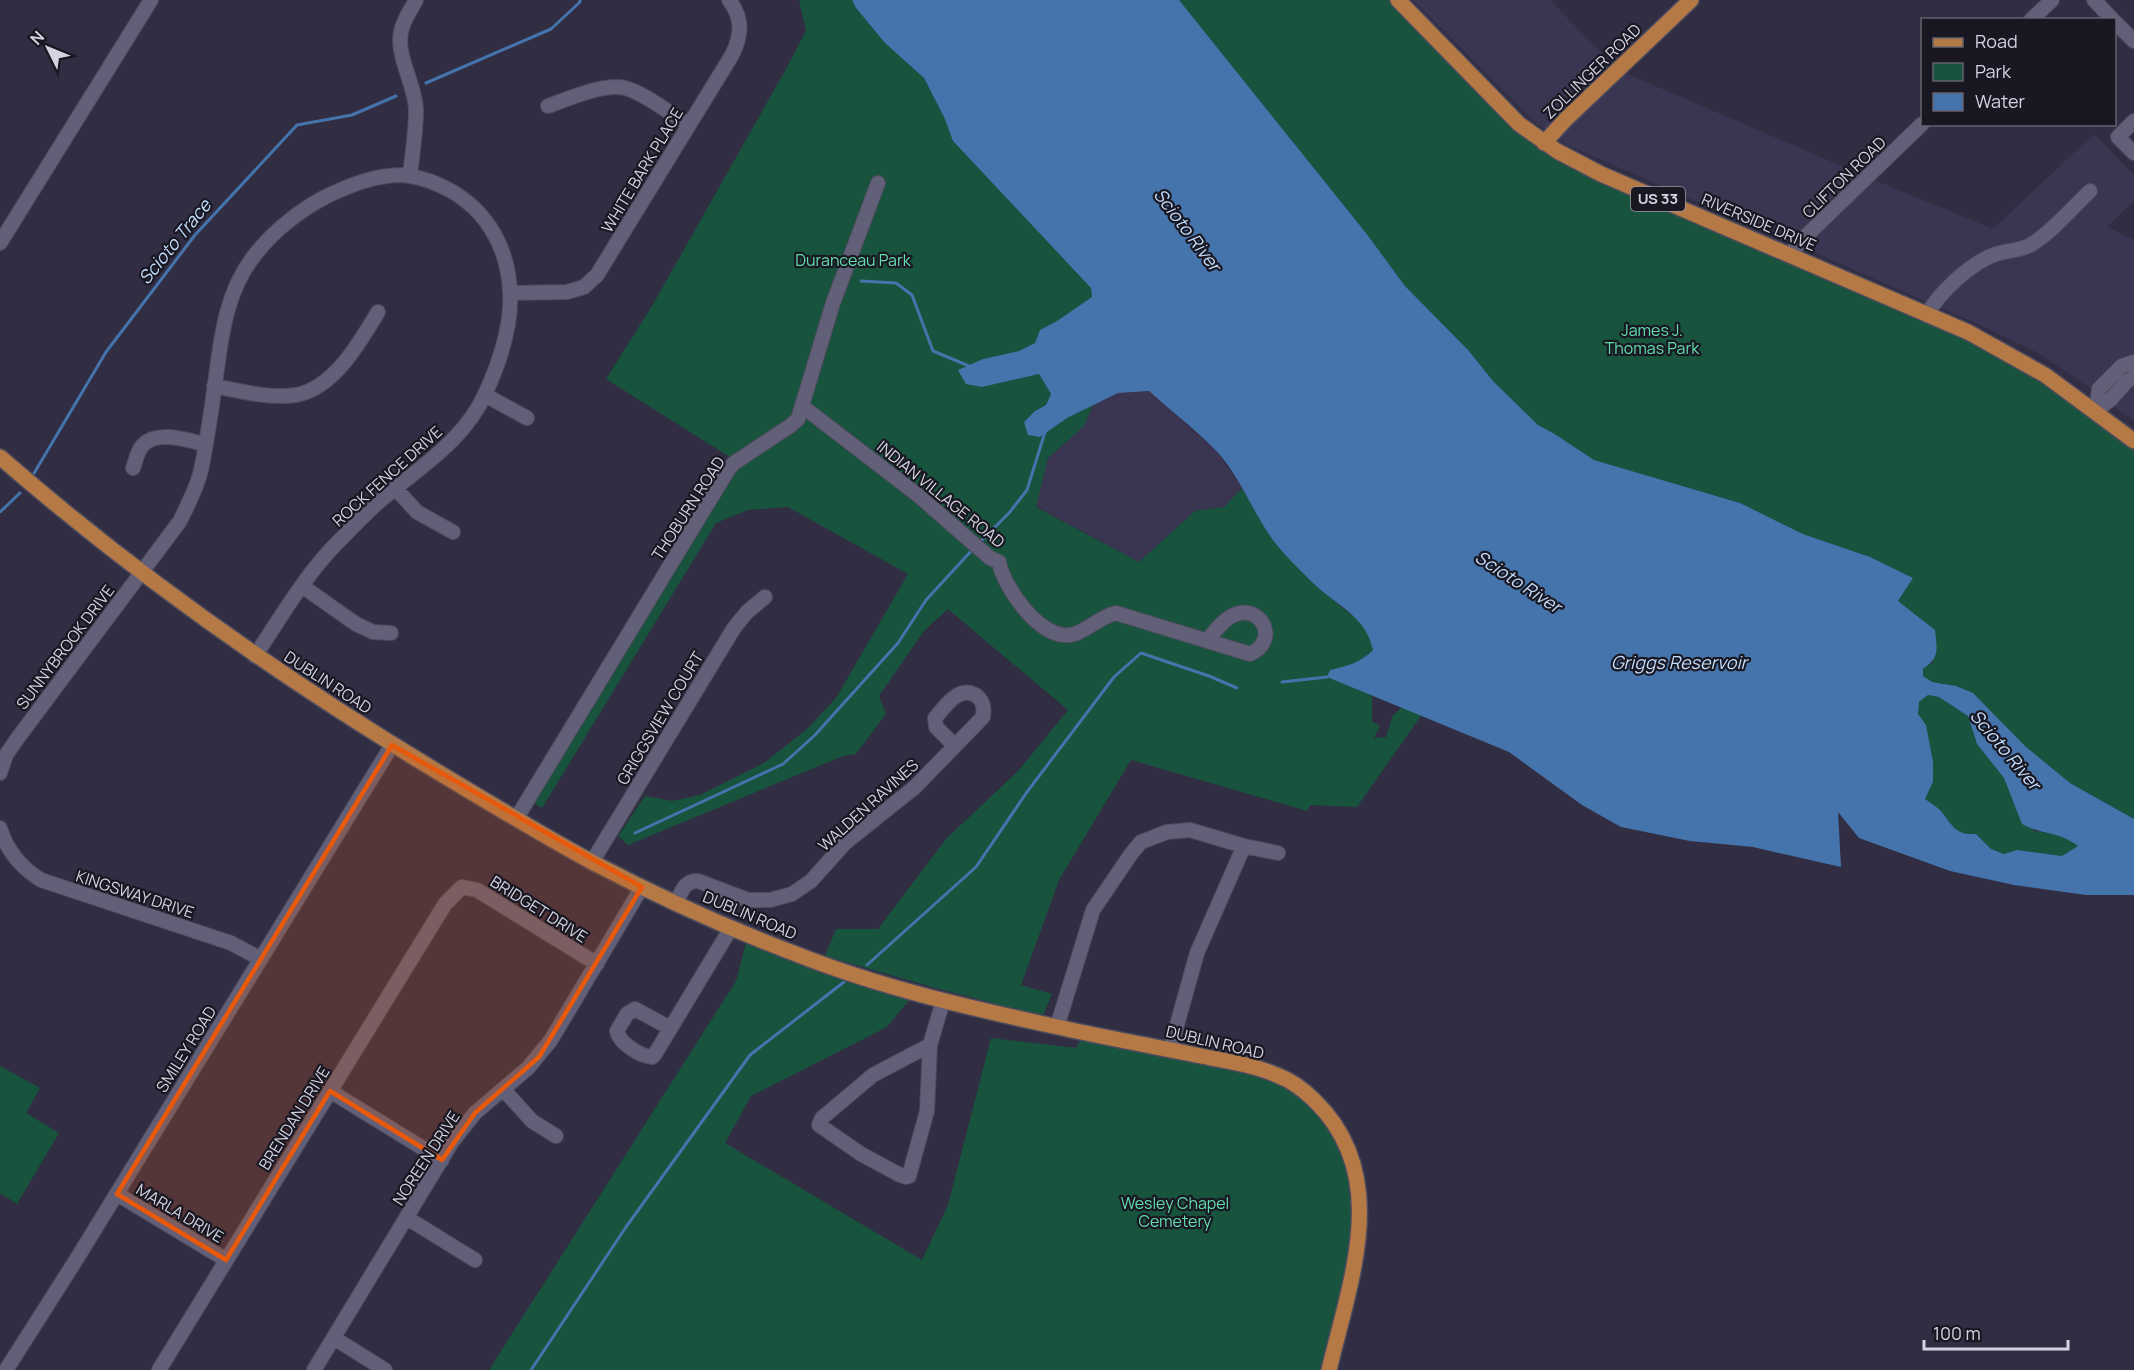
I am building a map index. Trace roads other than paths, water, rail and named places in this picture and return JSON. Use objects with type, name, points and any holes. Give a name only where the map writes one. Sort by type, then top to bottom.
[{"type":"main road","name":"RIVERSIDE DRIVE","points":[[1398,0],[1511,117],[1544,143],[1601,174],[1968,332],[2034,368],[2096,411],[2134,441]]},
{"type":"main road","name":"ZOLLINGER ROAD","points":[[1544,143],[1565,120],[1691,0]]},
{"type":"main road","name":"DUBLIN ROAD","points":[[0,457],[55,505],[141,573],[255,656],[392,745],[591,862],[642,887],[731,928],[802,957],[944,1002],[1247,1065],[1281,1076],[1298,1087],[1314,1101],[1341,1135],[1357,1174],[1360,1198],[1360,1230],[1357,1250],[1329,1370]]},
{"type":"street","points":[[0,243],[151,0]]},
{"type":"street","points":[[141,573],[180,521],[193,495],[201,470],[220,341],[231,296],[253,256],[297,214],[321,199],[351,184],[376,177],[410,176],[416,111],[400,37],[402,26],[416,0]]},
{"type":"street","name":"WHITE BARK PLACE","points":[[510,293],[567,292],[584,287],[597,275],[739,40],[738,15],[729,0]]},
{"type":"street","points":[[2033,18],[2052,0]]},
{"type":"street","points":[[2094,0],[2112,18]]},
{"type":"street","points":[[2116,22],[2134,41]]},
{"type":"street","points":[[548,106],[602,89],[626,88],[689,125]]},
{"type":"street","points":[[2134,121],[2118,137],[2134,153]]},
{"type":"street","name":"CLIFTON ROAD","points":[[1790,254],[1921,126]]},
{"type":"street","name":"ROCK FENCE DRIVE","points":[[255,656],[302,586],[335,545],[373,508],[455,438],[485,395],[503,347],[510,293],[506,262],[499,244],[487,222],[477,210],[453,191],[410,176]]},
{"type":"street","name":"THOBURN ROAD","points":[[516,819],[728,470],[798,418],[833,303],[878,183]]},
{"type":"street","points":[[1927,315],[1933,303],[1973,266],[1995,254],[2018,250],[2031,244],[2090,190]]},
{"type":"street","points":[[214,386],[282,396],[307,392],[318,386],[352,354],[378,312]]},
{"type":"street","points":[[2096,411],[2099,389],[2122,366],[2134,362]]},
{"type":"street","points":[[2096,411],[2134,377]]},
{"type":"street","points":[[485,395],[527,418]]},
{"type":"street","name":"INDIAN VILLAGE ROAD","points":[[802,406],[949,520],[990,558],[999,562],[1006,583],[1023,608],[1044,628],[1056,634],[1068,635],[1078,633],[1096,620],[1116,614],[1207,641]]},
{"type":"street","points":[[133,468],[139,450],[150,440],[163,437],[204,444]]},
{"type":"street","points":[[396,489],[417,512],[453,532]]},
{"type":"street","name":"SUNNYBROOK DRIVE","points":[[0,773],[6,755],[17,739],[141,573]]},
{"type":"street","points":[[302,586],[356,624],[373,632],[391,633]]},
{"type":"street","name":"GRIGGSVIEW COURT","points":[[591,862],[734,628],[747,612],[765,597]]},
{"type":"street","name":"SMILEY ROAD","points":[[6,1370],[117,1194],[392,745]]},
{"type":"street","name":"WALDEN RAVINES","points":[[675,903],[687,884],[692,881],[698,881],[748,900],[770,900],[792,894],[811,881],[845,843],[915,787],[955,746]]},
{"type":"street","points":[[0,828],[4,849]]},
{"type":"street","points":[[1057,1027],[1093,910],[1141,842],[1167,832],[1190,830],[1278,854]]},
{"type":"street","points":[[1170,1050],[1197,953],[1209,921],[1244,846]]},
{"type":"street","name":"KINGSWAY DRIVE","points":[[4,849],[22,867],[40,880],[231,943],[261,958]]},
{"type":"street","name":"BRIDGET DRIVE","points":[[462,887],[477,890],[597,964]]},
{"type":"street","name":"BRENDAN DRIVE","points":[[159,1370],[445,904],[462,887]]},
{"type":"street","name":"NOREEN DRIVE","points":[[314,1370],[452,1142],[475,1113],[539,1057],[642,887]]},
{"type":"street","points":[[670,1028],[731,928]]},
{"type":"street","points":[[930,1045],[873,1075],[822,1118],[819,1125],[861,1154],[906,1177],[911,1173],[927,1111],[930,1045],[944,1002]]},
{"type":"street","points":[[503,1089],[532,1121],[556,1136]]},
{"type":"street","points":[[330,1091],[442,1160]]},
{"type":"street","name":"MARLA DRIVE","points":[[117,1194],[226,1260]]},
{"type":"street","points":[[407,1218],[475,1260]]},
{"type":"street","points":[[334,1338],[385,1370]]},
{"type":"water","name":"Griggs Reservoir","points":[[852,0],[1179,0],[1366,233],[1405,286],[1469,351],[1493,381],[1538,425],[1594,460],[1740,503],[1803,534],[1870,557],[1913,578],[1898,601],[1935,630],[1935,657],[1923,669],[1923,676],[1932,682],[1956,686],[1973,693],[2025,746],[2070,783],[2134,819],[2134,895],[2086,895],[2014,885],[1950,871],[1859,838],[1838,812],[1841,867],[1753,847],[1690,841],[1621,827],[1582,805],[1509,752],[1327,677],[1330,670],[1358,661],[1373,650],[1364,628],[1350,612],[1314,584],[1278,546],[1220,455],[1149,391],[1118,393],[1067,418],[1040,437],[1028,435],[1024,422],[1035,411],[1046,405],[1051,394],[1039,374],[982,387],[966,384],[958,370],[983,359],[1019,351],[1035,343],[1040,330],[1092,297],[1091,288],[953,141],[944,117],[924,78],[885,43]],"holes":[[[1928,695],[1939,697],[1968,716],[1977,744],[2004,778],[2022,824],[2064,838],[2078,846],[2062,856],[2017,850],[2004,854],[1991,849],[1976,834],[1959,831],[1936,806],[1925,799],[1933,782],[1933,762],[1926,725],[1918,714],[1919,702]]]},
{"type":"waterway","name":"Scioto Trace","points":[[426,83],[551,29],[580,0]]},
{"type":"waterway","name":"Scioto Trace","points":[[33,475],[106,352],[195,235],[297,125],[352,115],[396,96]]},
{"type":"waterway","points":[[861,281],[896,283],[912,295],[933,351],[969,366]]},
{"type":"waterway","points":[[980,542],[1009,513],[1027,490],[1045,432]]},
{"type":"waterway","name":"Scioto Trace","points":[[0,512],[20,493]]},
{"type":"waterway","points":[[635,833],[783,764],[815,735],[898,643],[926,600],[973,549]]},
{"type":"waterway","points":[[867,965],[976,867],[1027,792],[1114,677],[1141,653],[1237,688]]},
{"type":"waterway","points":[[1282,682],[1327,677]]},
{"type":"waterway","points":[[531,1370],[626,1227],[750,1055],[844,982]]},
{"type":"water label","name":"Scioto River","points":[[1187,230]]},
{"type":"water label","name":"Scioto River","points":[[1518,582]]},
{"type":"water label","name":"Scioto River","points":[[2005,750]]},
{"type":"park label","name":"Duranceau Park","points":[[853,260]]},
{"type":"park label","name":"James J. Thomas Park","points":[[1652,339]]},
{"type":"park label","name":"Wesley Chapel Cemetery","points":[[1175,1212]]}]
